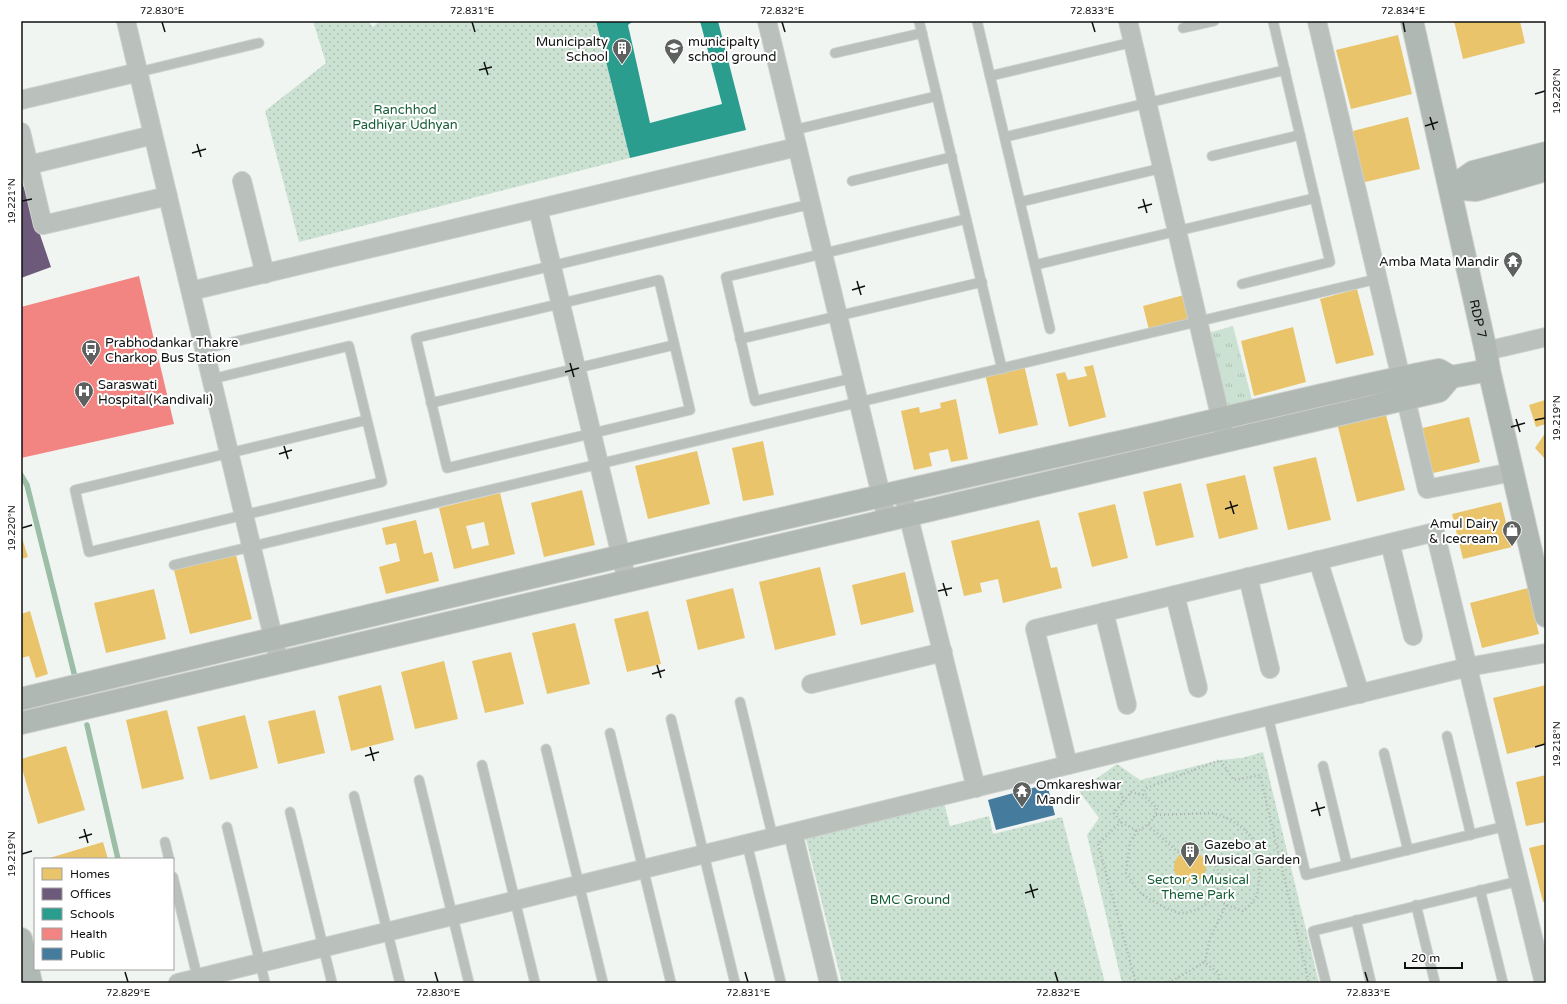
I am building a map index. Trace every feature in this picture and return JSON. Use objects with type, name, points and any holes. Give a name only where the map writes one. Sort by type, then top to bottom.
[{"type":"street","points":[[126,21],[279,662]]},
{"type":"street","points":[[767,21],[887,520]]},
{"type":"street","points":[[1128,21],[1226,441]]},
{"type":"street","points":[[1317,21],[1427,489],[1512,472]]},
{"type":"street","name":"RDP 7","points":[[1412,21],[1512,472],[1546,616]]},
{"type":"street","points":[[21,100],[138,72]]},
{"type":"street","points":[[21,132],[43,225],[168,196]]},
{"type":"street","points":[[29,165],[154,135]]},
{"type":"street","points":[[191,292],[538,209],[795,138]]},
{"type":"street","points":[[1450,188],[1473,172],[1546,152]]},
{"type":"street","points":[[1450,188],[1476,190],[1546,170]]},
{"type":"street","points":[[242,181],[265,274]]},
{"type":"street","points":[[538,209],[626,581]]},
{"type":"street","points":[[21,723],[1439,392],[1451,377],[1487,360],[1546,337]]},
{"type":"street","points":[[21,699],[902,490],[1221,420],[1400,377],[1439,370],[1451,377]]},
{"type":"street","points":[[902,490],[976,788]]},
{"type":"street","points":[[1068,765],[1035,629],[1435,532],[1544,983]]},
{"type":"street","points":[[1390,543],[1413,636]]},
{"type":"street","points":[[1318,560],[1360,694]]},
{"type":"street","points":[[1248,577],[1270,669]]},
{"type":"street","points":[[1175,595],[1198,688]]},
{"type":"street","points":[[1104,612],[1127,705]]},
{"type":"street","points":[[811,684],[943,652]]},
{"type":"street","points":[[178,983],[198,981],[260,963],[1468,667],[1546,653]]},
{"type":"street","points":[[793,833],[829,983]]},
{"type":"street","points":[[21,939],[31,983]]},
{"type":"lane","points":[[919,21],[1002,369]]},
{"type":"lane","points":[[977,21],[1050,329]]},
{"type":"lane","points":[[1183,28],[1214,21]]},
{"type":"lane","points":[[1242,284],[1330,262],[1273,21]]},
{"type":"lane","points":[[835,53],[922,33]]},
{"type":"lane","points":[[990,76],[1133,42]]},
{"type":"lane","points":[[138,72],[259,43]]},
{"type":"lane","points":[[1005,137],[1285,70]]},
{"type":"lane","points":[[795,138],[937,96]]},
{"type":"lane","points":[[1212,156],[1300,135]]},
{"type":"lane","points":[[852,181],[952,157]]},
{"type":"lane","points":[[1020,202],[1162,168]]},
{"type":"lane","points":[[1035,265],[1315,198]]},
{"type":"lane","points":[[204,349],[811,204]]},
{"type":"lane","points":[[852,378],[755,401],[726,277],[966,220]]},
{"type":"lane","points":[[174,565],[252,548],[1377,279]]},
{"type":"lane","points":[[659,280],[690,410],[447,468],[416,338],[560,304],[659,280]]},
{"type":"lane","points":[[740,340],[982,282]]},
{"type":"lane","points":[[431,403],[674,345]]},
{"type":"lane","points":[[212,379],[349,346],[367,420],[382,482],[90,552],[75,490],[367,420]]},
{"type":"lane","points":[[740,702],[773,838]]},
{"type":"lane","points":[[1268,717],[1306,875],[1506,826]]},
{"type":"lane","points":[[670,718],[735,983]]},
{"type":"lane","points":[[610,733],[671,983]]},
{"type":"lane","points":[[1447,736],[1471,835]]},
{"type":"lane","points":[[546,749],[603,983]]},
{"type":"lane","points":[[1384,753],[1408,850]]},
{"type":"lane","points":[[482,765],[535,983]]},
{"type":"lane","points":[[1323,766],[1347,865]]},
{"type":"lane","points":[[419,780],[469,983]]},
{"type":"lane","points":[[354,796],[400,983]]},
{"type":"lane","points":[[290,812],[332,983]]},
{"type":"lane","points":[[227,827],[265,983]]},
{"type":"lane","points":[[165,842],[169,858]]},
{"type":"lane","points":[[747,844],[781,983]]},
{"type":"lane","points":[[174,880],[198,981]]},
{"type":"lane","points":[[1326,983],[1313,931],[1519,880]]},
{"type":"lane","points":[[1480,890],[1503,983]]},
{"type":"lane","points":[[1416,905],[1435,983]]},
{"type":"lane","points":[[1356,920],[1371,983]]},
{"type":"path","points":[[1143,795],[1145,789],[1220,760],[1234,780],[1260,775],[1309,983]]},
{"type":"path","points":[[1117,786],[1124,801]]},
{"type":"path","points":[[1137,831],[1121,822],[1114,813],[1131,792],[1143,795],[1157,808],[1156,815],[1148,825],[1137,831],[1130,842],[1126,873],[1142,894],[1171,910],[1181,913],[1200,909],[1215,896],[1219,885],[1219,873],[1212,862],[1204,859]]},
{"type":"path","points":[[1156,815],[1213,813],[1230,819],[1245,830],[1254,841],[1260,875],[1259,889],[1251,904],[1243,911],[1226,905],[1215,896]]},
{"type":"path","points":[[1121,822],[1098,844],[1136,983]]},
{"type":"path","points":[[1148,825],[1180,855]]},
{"type":"path","points":[[1165,983],[1172,982],[1205,962],[1210,938],[1226,905]]},
{"type":"path","points":[[1205,962],[1219,974],[1218,983]]},
{"type":"green space","name":"Ranchhod Padhiyar Udhyan","points":[[313,21],[368,21],[373,27],[380,21],[596,21],[630,158],[299,242],[265,111],[326,63]]},
{"type":"green space","points":[[1233,326],[1259,427],[1231,432],[1208,333]]},
{"type":"green space","name":"Sector 3 Musical Theme Park","points":[[1263,752],[1319,983],[1122,983],[1087,835],[1099,818],[1079,791],[1117,764],[1140,780],[1220,760],[1242,758]]},
{"type":"green space","name":"BMC Ground","points":[[944,803],[950,826],[989,816],[993,834],[1062,817],[1105,983],[842,983],[806,839]]},
{"type":"building: Homes","points":[[1454,21],[1520,21],[1525,43],[1463,59]]},
{"type":"building: Homes","points":[[1398,35],[1412,94],[1351,109],[1336,50]]},
{"type":"building: Homes","points":[[1408,117],[1420,169],[1357,184],[1345,133]]},
{"type":"building: Homes","points":[[1357,289],[1374,355],[1336,364],[1320,299]]},
{"type":"building: Homes","points":[[1184,295],[1191,321],[1149,330],[1143,306]]},
{"type":"building: Homes","points":[[1293,327],[1306,382],[1254,396],[1241,341]]},
{"type":"building: Homes","points":[[1024,365],[1038,425],[999,434],[985,374]]},
{"type":"building: Homes","points":[[1093,365],[1106,417],[1069,427],[1056,374],[1065,372],[1068,380],[1087,376],[1084,367]]},
{"type":"building: Homes","points":[[956,399],[968,459],[951,462],[948,449],[929,453],[932,466],[914,470],[901,411],[919,407],[920,413],[941,408],[940,403]]},
{"type":"building: Homes","points":[[1545,400],[1546,424],[1536,427],[1529,405]]},
{"type":"building: Homes","points":[[1385,411],[1405,490],[1357,502],[1337,423]]},
{"type":"building: Homes","points":[[1469,417],[1480,462],[1425,475],[1414,430]]},
{"type":"building: Homes","points":[[1546,432],[1546,460],[1535,448]]},
{"type":"building: Homes","points":[[763,441],[774,495],[743,501],[732,448]]},
{"type":"building: Homes","points":[[697,451],[710,504],[648,519],[635,466]]},
{"type":"building: Homes","points":[[1316,457],[1331,520],[1288,530],[1273,467]]},
{"type":"building: Homes","points":[[1245,475],[1258,529],[1219,539],[1206,484]]},
{"type":"building: Homes","points":[[1181,483],[1194,537],[1156,546],[1143,492]]},
{"type":"building: Homes","points":[[582,490],[595,545],[544,557],[531,503]]},
{"type":"building: Homes","points":[[500,493],[515,554],[454,569],[439,508]],"holes":[[[484,522],[489,545],[472,549],[466,526]]]},
{"type":"building: Homes","points":[[1501,502],[1512,547],[1463,559],[1452,514]]},
{"type":"building: Homes","points":[[1115,504],[1128,558],[1092,567],[1078,513]]},
{"type":"building: Homes","points":[[416,520],[424,554],[432,552],[439,581],[386,594],[379,567],[400,561],[396,543],[386,545],[382,528]]},
{"type":"building: Homes","points":[[1039,520],[1051,568],[1057,567],[1062,588],[1003,603],[998,579],[980,583],[982,592],[964,596],[951,541]]},
{"type":"building: Homes","points":[[21,535],[28,557],[21,559]]},
{"type":"building: Homes","points":[[236,555],[252,619],[190,634],[174,570]]},
{"type":"building: Homes","points":[[820,567],[836,635],[775,650],[759,582]]},
{"type":"building: Homes","points":[[905,572],[914,612],[861,625],[852,585]]},
{"type":"building: Homes","points":[[733,588],[745,638],[698,650],[686,600]]},
{"type":"building: Homes","points":[[1528,588],[1539,634],[1482,648],[1470,603]]},
{"type":"building: Homes","points":[[154,589],[166,639],[106,653],[94,603]]},
{"type":"building: Homes","points":[[30,611],[48,674],[36,678],[29,656],[21,658],[21,614]]},
{"type":"building: Homes","points":[[648,611],[661,664],[627,672],[614,619]]},
{"type":"building: Homes","points":[[575,623],[590,684],[547,694],[532,633]]},
{"type":"building: Homes","points":[[511,652],[524,704],[485,713],[472,661]]},
{"type":"building: Homes","points":[[444,661],[458,719],[415,729],[401,672]]},
{"type":"building: Homes","points":[[381,685],[394,740],[351,751],[338,696]]},
{"type":"building: Homes","points":[[1546,685],[1546,744],[1507,754],[1493,698]]},
{"type":"building: Homes","points":[[167,710],[184,779],[142,789],[126,720]]},
{"type":"building: Homes","points":[[315,710],[325,753],[278,764],[268,721]]},
{"type":"building: Homes","points":[[245,715],[258,768],[210,780],[197,727]]},
{"type":"building: Homes","points":[[66,746],[85,810],[38,824],[21,765],[21,759]]},
{"type":"building: Homes","points":[[1546,775],[1546,822],[1526,826],[1516,782]]},
{"type":"building: Homes","points":[[103,842],[108,858],[49,858]]},
{"type":"building: Homes","points":[[1546,844],[1546,901],[1543,902],[1529,848]]},
{"type":"building: Homes","name":"Gazebo at Musical Garden","points":[[1190,851],[1199,854],[1203,858],[1206,867],[1203,876],[1199,880],[1190,883],[1181,880],[1177,876],[1174,867],[1177,858],[1181,854]]},
{"type":"building: Offices","points":[[21,179],[51,267],[21,278]]},
{"type":"building: Schools","name":"Municipalty School","points":[[596,21],[633,21],[628,25],[650,123],[722,104],[700,21],[718,21],[746,130],[630,158]]},
{"type":"building: Health","name":"Prabhodankar Thakre Charkop Bus Station","points":[[139,276],[174,424],[21,458],[21,307]]},
{"type":"building: Public","name":"Omkareshwar Mandir","points":[[1047,784],[1055,815],[996,830],[988,800]]},
{"type":"waterway","points":[[21,475],[27,485],[76,681]]},
{"type":"waterway","points":[[87,725],[118,858]]},
{"type":"place","name":"Municipalty School","points":[[622,65]]},
{"type":"place","name":"municipalty school ground","points":[[674,65]]},
{"type":"place","name":"Amba Mata Mandir","points":[[1513,278]]},
{"type":"place","name":"Prabhodankar Thakre Charkop Bus Station","points":[[91,366]]},
{"type":"place","name":"Saraswati Hospital(Kandivali)","points":[[84,408]]},
{"type":"place","name":"Amul Dairy & Icecream","points":[[1512,547]]},
{"type":"place","name":"Omkareshwar Mandir","points":[[1022,808]]},
{"type":"place","name":"Gazebo at Musical Garden","points":[[1190,868]]}]
